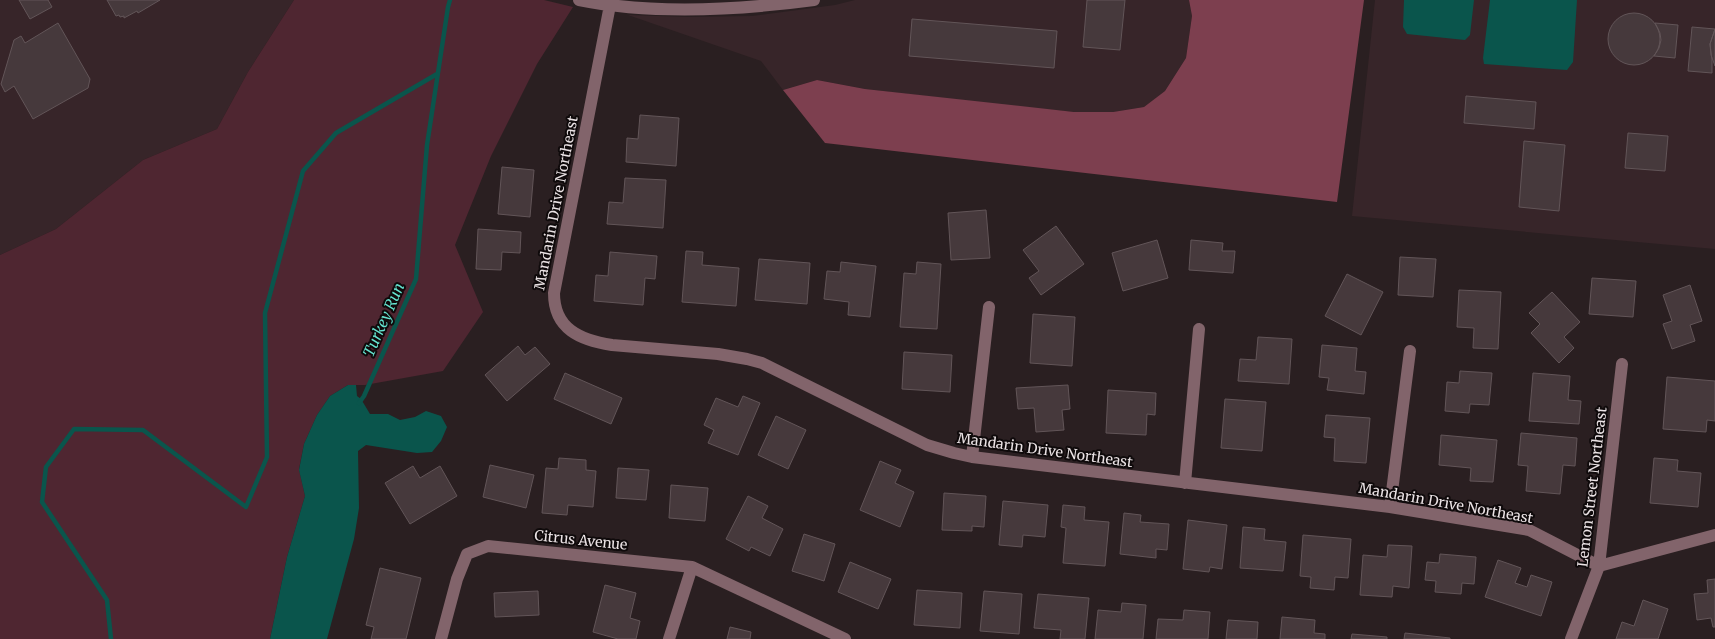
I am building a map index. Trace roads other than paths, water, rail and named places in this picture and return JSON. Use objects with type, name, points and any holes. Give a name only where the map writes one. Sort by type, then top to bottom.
[{"type":"street","points":[[579,0],[689,9],[751,8],[814,0]]},
{"type":"street","name":"Mandarin Drive Northeast","points":[[610,3],[556,277],[554,306],[560,320],[574,333],[596,342],[718,354],[762,363],[926,445],[972,457],[1390,507],[1529,530],[1599,566]]},
{"type":"street","points":[[972,457],[989,307]]},
{"type":"street","points":[[1185,483],[1199,329]]},
{"type":"street","points":[[1390,507],[1410,352]]},
{"type":"street","name":"Lemon Street Northeast","points":[[1572,639],[1599,566],[1622,364]]},
{"type":"street","points":[[1599,566],[1715,535]]},
{"type":"street","name":"Citrus Avenue","points":[[442,639],[457,580],[467,554],[488,546],[692,567],[845,639]]},
{"type":"street","points":[[669,639],[692,567]]},
{"type":"waterway","name":"Turkey Run","points":[[359,403],[364,396],[416,279],[427,145],[450,0]]},
{"type":"waterway","points":[[111,639],[107,600],[42,502],[46,467],[74,429],[143,430],[246,507],[267,457],[265,313],[303,171],[336,133],[437,74]]}]
